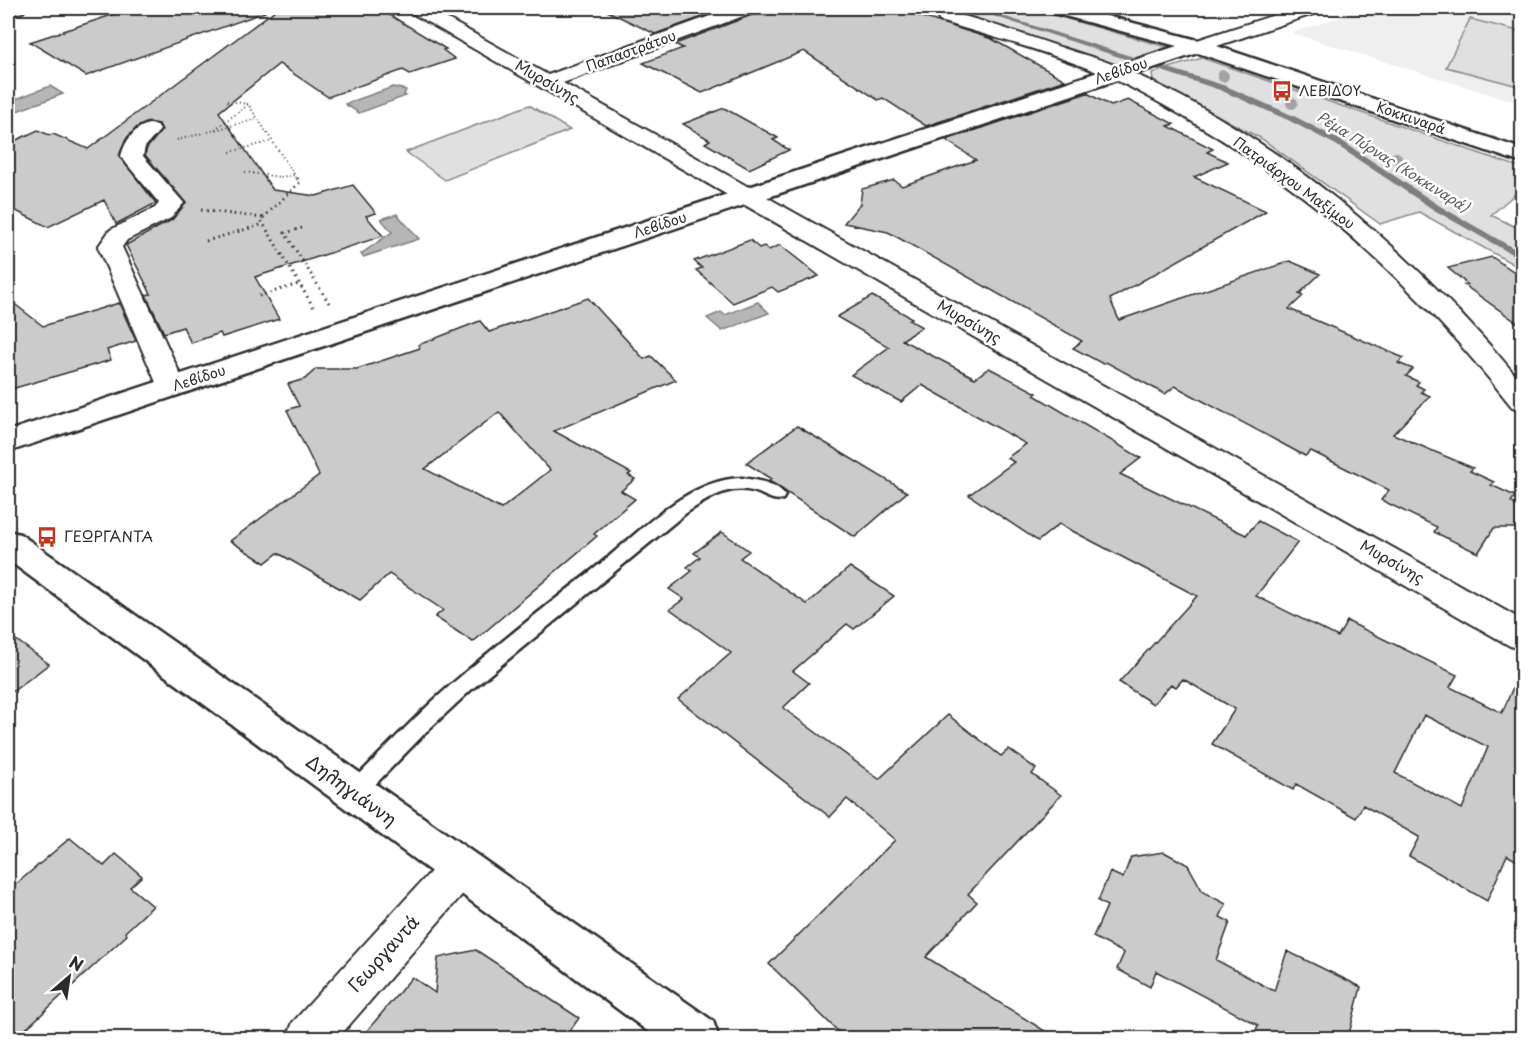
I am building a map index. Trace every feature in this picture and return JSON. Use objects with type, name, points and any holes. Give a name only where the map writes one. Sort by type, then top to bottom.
[{"type":"street","points":[[8,10],[17,8]]},
{"type":"street","name":"Μυρσίνης","points":[[416,8],[1522,636]]},
{"type":"street","name":"Παπαστράτου","points":[[547,82],[748,8]]},
{"type":"street","name":"Κοκκιναρά","points":[[1057,8],[1198,46],[1522,156]]},
{"type":"street","name":"Λεβίδου","points":[[8,442],[1313,8]]},
{"type":"street","name":"Πατριάρχου Μαξίμου","points":[[946,17],[1116,73],[1175,104],[1256,152],[1348,219],[1453,316],[1522,401]]},
{"type":"street","points":[[148,129],[134,146],[132,157],[172,203],[163,213],[118,235],[110,247],[172,387]]},
{"type":"street","name":"Δηληγιάννη","points":[[8,543],[696,1038]]},
{"type":"street","name":"Γεωργαντά","points":[[309,1038],[459,869]]},
{"type":"lane","points":[[354,793],[443,704],[540,621],[679,510],[705,493],[723,486],[743,483],[760,485],[777,495]]},
{"type":"path","points":[[226,101],[248,104]]},
{"type":"path","points":[[248,104],[300,182],[261,220],[299,284],[338,332]]},
{"type":"path","points":[[212,131],[248,104]]},
{"type":"path","points":[[132,152],[257,119]]},
{"type":"path","points":[[230,152],[272,141]]},
{"type":"path","points":[[245,172],[279,177],[295,175]]},
{"type":"path","points":[[171,206],[263,218]]},
{"type":"path","points":[[206,241],[264,224]]},
{"type":"path","points":[[302,228],[285,232],[338,332]]},
{"type":"path","points":[[259,296],[299,284]]},
{"type":"shaded area","points":[[928,8],[1029,8],[1177,50],[1115,72],[1007,32]]},
{"type":"shaded area","points":[[1366,8],[1522,8],[1522,104],[1292,33]]},
{"type":"shaded area","points":[[1470,19],[1522,32],[1522,87],[1446,67]]},
{"type":"shaded area","points":[[1202,58],[1522,168],[1522,188],[1491,215],[1522,230],[1522,269],[1419,212],[1380,224],[1262,139],[1153,82],[1152,73]]},
{"type":"shaded area","points":[[50,86],[63,94],[17,111],[8,106],[8,102]]},
{"type":"shaded area","points":[[393,87],[406,90],[404,95],[406,96],[359,113],[345,104]]},
{"type":"shaded area","points":[[529,105],[570,130],[445,180],[406,152]]},
{"type":"shaded area","points":[[397,214],[419,239],[363,257],[361,254],[392,232],[381,219]]},
{"type":"shaded area","points":[[758,302],[769,313],[722,331],[707,318],[721,312],[725,315]]},
{"type":"building","points":[[133,8],[264,8],[265,12],[86,76],[30,42]]},
{"type":"building","points":[[278,8],[357,8],[366,11],[380,9],[446,49],[443,50],[455,59],[410,74],[403,70],[328,97],[279,64],[219,112],[273,190],[316,196],[353,185],[376,213],[366,216],[383,236],[255,277],[279,319],[222,337],[220,333],[191,343],[183,327],[164,333],[146,295],[151,294],[126,245],[172,220],[186,203],[145,155],[147,148],[162,130],[159,124],[148,122],[137,127],[125,140],[119,156],[156,203],[116,224],[104,200],[48,227],[8,207],[8,144],[38,130],[88,149]]},
{"type":"building","points":[[601,8],[727,8],[655,34]]},
{"type":"building","points":[[759,8],[894,8],[992,39],[1065,80],[926,126],[883,98],[878,100],[804,51],[702,93],[643,63],[683,48],[675,44],[755,14]]},
{"type":"building","points":[[1087,93],[1111,106],[1128,100],[1174,124],[1168,126],[1213,149],[1207,152],[1228,162],[1194,177],[1266,211],[1110,299],[1119,320],[1290,261],[1320,274],[1299,294],[1303,296],[1289,309],[1404,358],[1398,363],[1413,369],[1406,376],[1419,382],[1416,385],[1424,389],[1421,392],[1430,396],[1393,434],[1473,468],[1470,471],[1494,482],[1491,485],[1515,496],[1511,502],[1522,510],[1522,528],[1494,528],[1478,553],[1434,532],[1437,527],[1381,500],[1389,490],[1311,451],[1305,456],[1175,386],[1165,394],[1106,362],[1103,364],[1073,348],[1082,341],[888,232],[844,223],[860,204],[862,189],[894,180],[902,186],[976,160],[946,140]]},
{"type":"building","points":[[724,108],[778,138],[773,140],[789,150],[749,169],[705,143],[710,140],[683,124]]},
{"type":"building","points":[[750,240],[759,248],[764,246],[769,250],[780,245],[819,276],[778,292],[772,287],[733,303],[696,270],[702,268],[694,261]]},
{"type":"building","points":[[1492,257],[1522,277],[1522,326],[1464,285],[1467,284],[1448,268]]},
{"type":"building","points":[[872,296],[912,318],[909,320],[922,327],[902,340],[975,378],[989,368],[1037,393],[1034,395],[1141,458],[1120,474],[1246,535],[1258,521],[1298,542],[1256,596],[1338,637],[1347,621],[1457,675],[1450,687],[1502,713],[1522,666],[1522,864],[1507,855],[1487,901],[1409,856],[1419,837],[1363,805],[1356,818],[1296,784],[1293,790],[1212,744],[1235,709],[1183,679],[1176,687],[1171,684],[1153,704],[1119,682],[1197,596],[1059,524],[1038,541],[969,495],[1014,462],[1007,458],[1026,444],[922,385],[901,402],[851,375],[889,347],[837,317]],"holes":[[[1424,715],[1488,747],[1462,809],[1395,773]]]},
{"type":"building","points":[[588,298],[644,359],[651,356],[676,380],[554,431],[631,473],[628,475],[635,479],[621,491],[635,499],[594,534],[597,536],[473,642],[435,617],[443,610],[389,574],[360,600],[278,553],[265,563],[230,541],[319,475],[287,410],[299,406],[288,384],[305,379],[316,369],[357,369],[420,348],[418,345],[480,321],[489,332]],"holes":[[[499,412],[550,470],[501,509],[425,469]]]},
{"type":"building","points":[[8,299],[43,326],[119,303],[136,341],[107,350],[111,360],[8,390]]},
{"type":"building","points":[[797,426],[907,492],[855,537],[769,481],[771,479],[746,463]]},
{"type":"building","points":[[722,532],[749,551],[740,558],[807,604],[850,567],[894,596],[854,629],[847,624],[793,671],[809,683],[783,708],[879,779],[948,715],[1001,756],[1009,749],[1036,769],[1032,774],[1061,795],[968,894],[977,902],[926,957],[1056,1038],[845,1038],[769,964],[895,840],[847,799],[830,817],[678,699],[731,653],[670,609],[684,599],[669,589],[692,571],[687,567],[700,557],[694,553]]},
{"type":"building","points":[[8,634],[49,664],[8,695]]},
{"type":"building","points":[[70,838],[104,866],[116,854],[142,876],[130,887],[153,906],[125,932],[127,935],[16,1038],[8,1038],[8,891]]},
{"type":"building","points":[[1164,852],[1188,865],[1203,892],[1226,904],[1220,917],[1230,922],[1216,960],[1274,991],[1287,951],[1361,987],[1348,1038],[1253,1038],[1258,1025],[1156,971],[1150,987],[1117,969],[1124,953],[1093,937],[1107,906],[1098,901],[1110,872],[1123,878],[1131,857]]},
{"type":"building","points":[[476,950],[579,1018],[565,1038],[361,1038],[412,977],[435,993],[438,958]]},
{"type":"waterway","name":"Ρέμα Πύρνας (Κοκκιναρά)","points":[[972,8],[1223,88],[1291,118],[1339,143],[1437,208],[1522,257]]},
{"type":"place","name":"ΛΕΒΙΔΟΥ","points":[[1282,91]]},
{"type":"place","name":"ΓΕΩΡΓΑΝΤΑ","points":[[47,537]]}]
